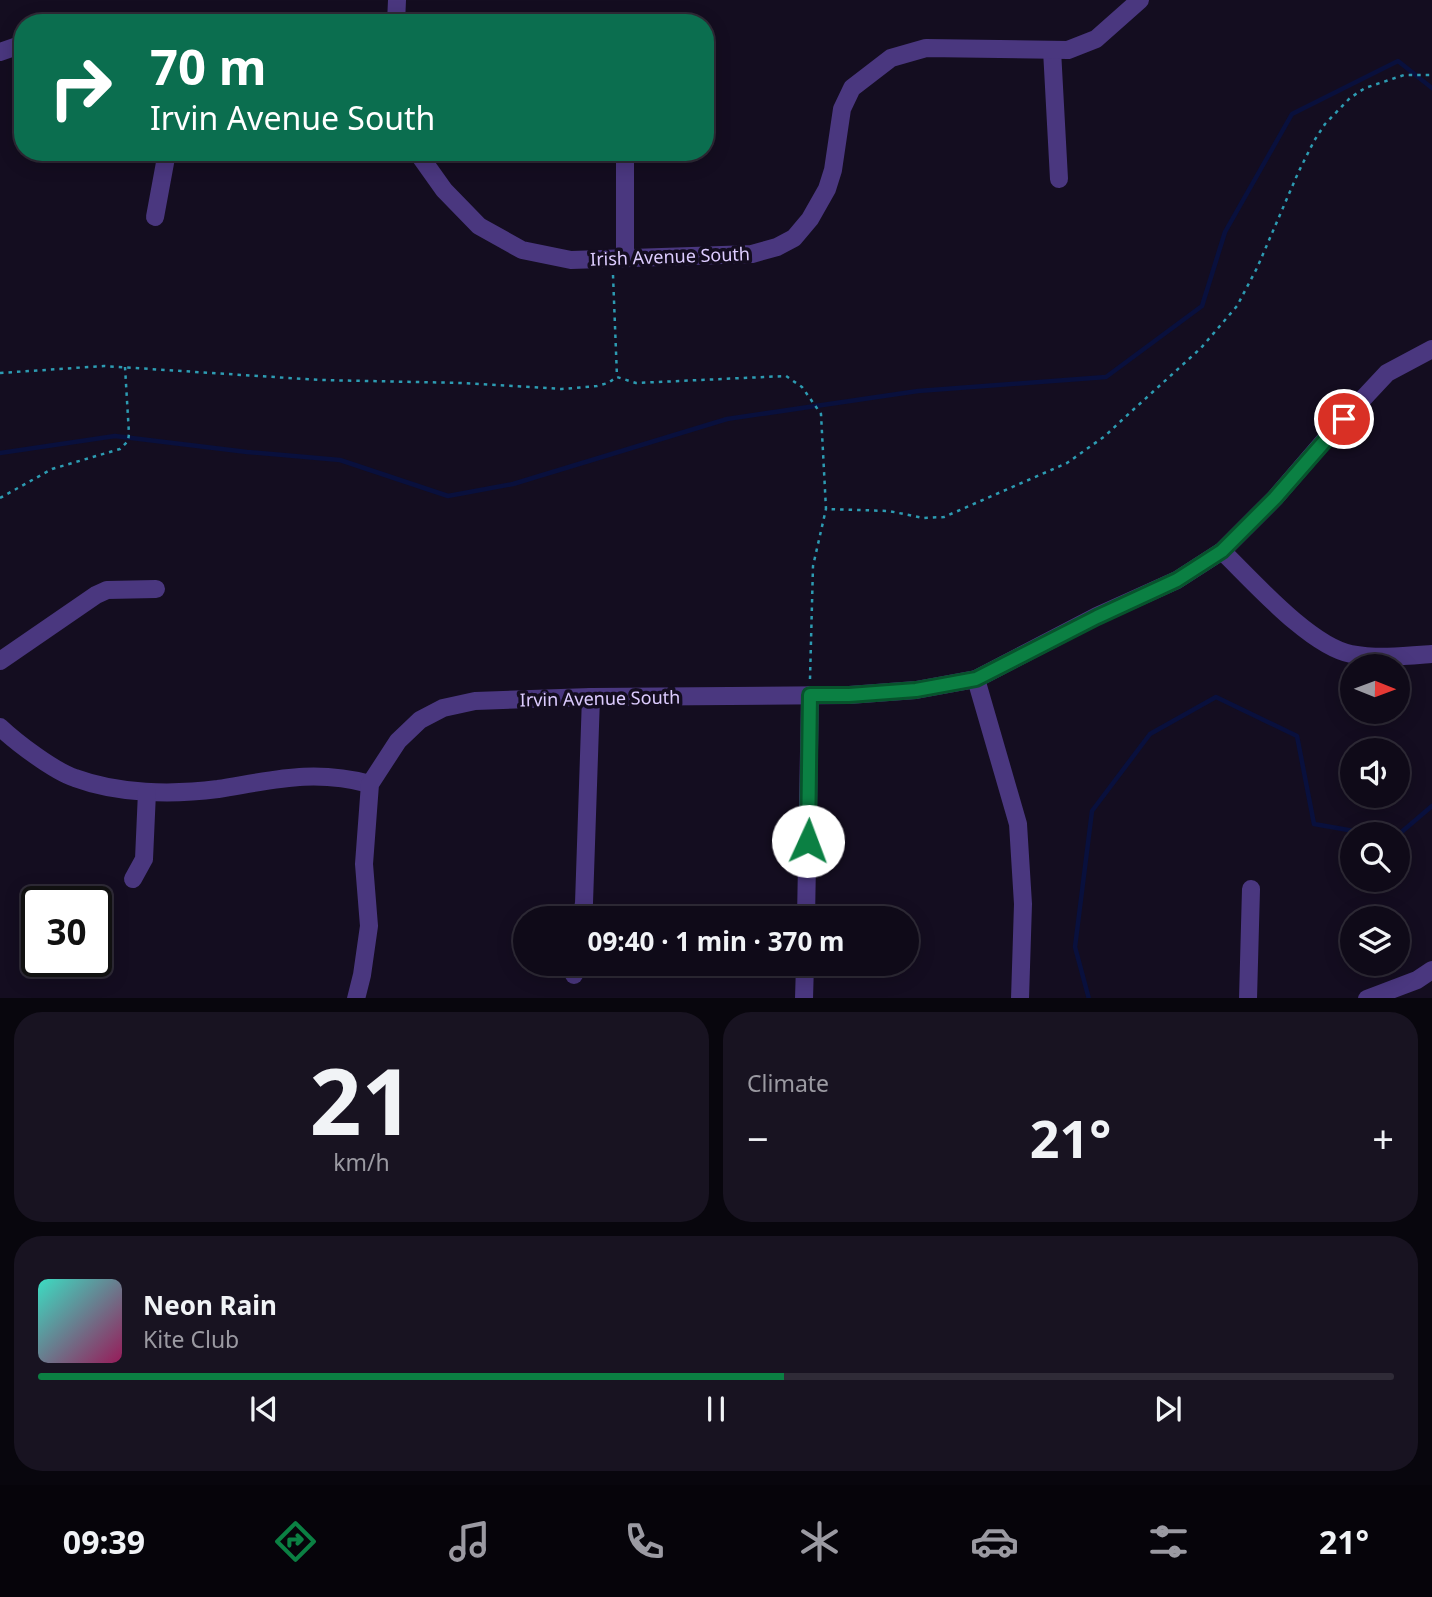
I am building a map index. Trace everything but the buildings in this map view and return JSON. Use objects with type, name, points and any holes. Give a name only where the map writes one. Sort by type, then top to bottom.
[{"type":"street","name":"Irish Avenue South","points":[[423,161],[444,190],[479,226],[522,250],[571,260],[752,254],[794,238],[810,219],[827,189],[833,170],[842,109],[852,88],[891,58],[926,48],[1068,50],[1096,39],[1140,0]]},
{"type":"street","points":[[1052,50],[1059,179]]},
{"type":"street","points":[[155,217],[165,161]]},
{"type":"street","points":[[619,258],[624,161]]},
{"type":"street","name":"Irvin Avenue South","points":[[370,784],[398,741],[420,720],[443,708],[475,701],[591,697],[849,695],[916,690],[976,679],[1097,617],[1177,580],[1222,551],[1275,498],[1387,373],[1432,349]]},
{"type":"street","points":[[1222,551],[1294,621],[1326,643],[1350,654],[1405,657],[1432,654]]},
{"type":"street","points":[[0,661],[96,595],[107,590],[156,589]]},
{"type":"street","points":[[976,679],[1018,824],[1023,904],[1020,998]]},
{"type":"street","points":[[806,906],[810,695]]},
{"type":"street","points":[[583,906],[591,697]]},
{"type":"street","points":[[0,727],[58,770],[75,778],[107,786],[147,792],[214,789],[309,775],[345,778],[370,784],[364,864],[369,926],[356,998]]},
{"type":"street","points":[[133,879],[144,859],[147,792]]},
{"type":"street","points":[[1248,998],[1251,889]]},
{"type":"street","points":[[1370,998],[1417,980],[1432,970]]},
{"type":"street","points":[[804,998],[805,976]]},
{"type":"path","points":[[825,509],[889,511],[923,518],[944,517],[1067,463],[1084,452],[1201,348],[1237,306],[1314,141],[1338,110],[1365,88],[1404,75],[1432,75]]},
{"type":"path","points":[[617,377],[619,258]]},
{"type":"path","points":[[0,373],[76,367],[125,367],[320,380],[463,383],[562,389],[597,386],[617,377]]},
{"type":"path","points":[[0,498],[52,469],[120,449],[125,445],[129,434],[125,367]]},
{"type":"path","points":[[617,377],[636,383],[786,376],[802,387],[821,414],[825,509],[813,566],[810,695]]},
{"type":"waterway","points":[[0,453],[115,436],[340,460],[448,496],[513,484],[727,419],[918,391],[1106,377],[1202,306],[1225,232],[1292,114],[1398,61],[1432,88]]},
{"type":"waterway","points":[[1089,998],[1075,947],[1092,811],[1150,734],[1216,697],[1297,736],[1314,824],[1340,829]]},
{"type":"waterway","points":[[1410,825],[1432,806]]},
{"type":"route","points":[[808,841],[810,695],[916,690],[976,679],[1097,617],[1177,580],[1222,551],[1275,498],[1344,419]]}]
